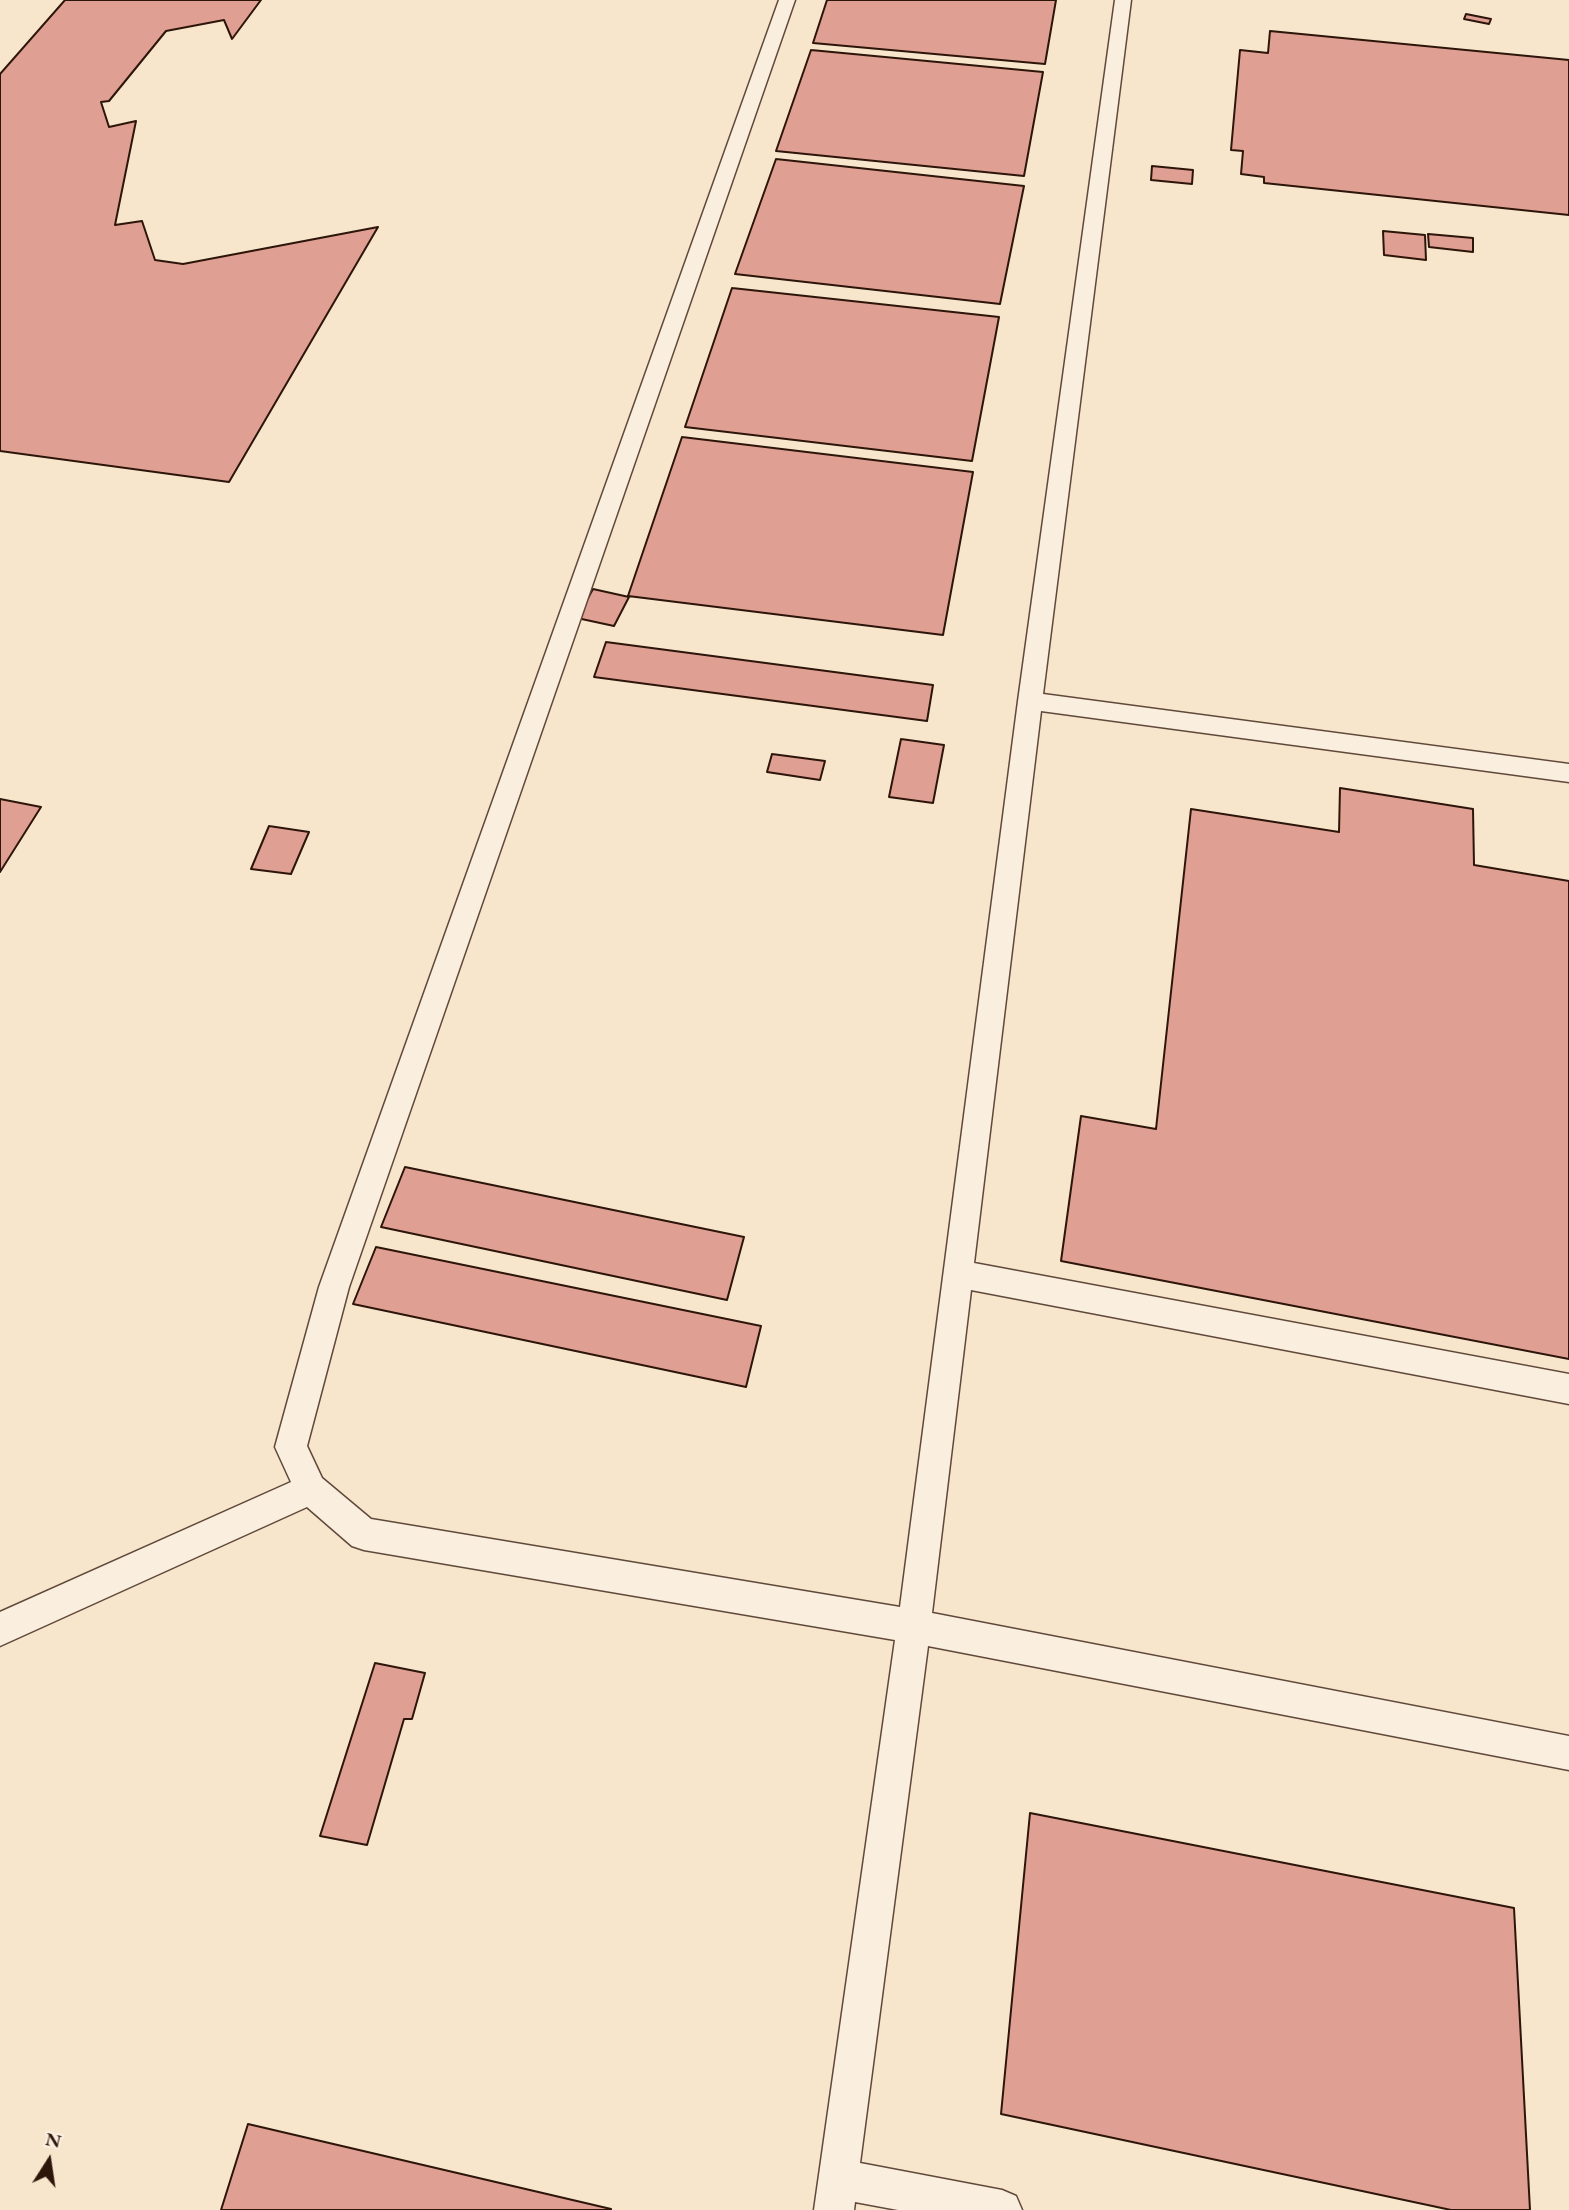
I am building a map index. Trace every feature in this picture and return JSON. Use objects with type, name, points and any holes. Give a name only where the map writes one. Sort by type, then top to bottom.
[{"type":"lane","points":[[787,0],[334,1287],[291,1447],[311,1489],[364,1534],[914,1626],[1569,1758]]},
{"type":"lane","points":[[1002,2210],[836,2195],[1037,702],[1123,0]]},
{"type":"lane","points":[[1037,702],[1569,772]]},
{"type":"lane","points":[[958,1274],[1569,1389]]},
{"type":"lane","points":[[0,1629],[311,1489]]},
{"type":"building","points":[[65,0],[261,0],[232,39],[224,20],[166,31],[109,101],[101,102],[109,127],[136,121],[115,225],[142,221],[155,260],[183,264],[378,227],[229,482],[0,451],[0,74]]},
{"type":"building","points":[[827,0],[1056,0],[1045,64],[813,43]]},
{"type":"building","points":[[1466,14],[1491,19],[1489,24],[1464,19]]},
{"type":"building","points":[[1270,31],[1569,60],[1569,215],[1264,183],[1264,177],[1241,174],[1243,151],[1231,150],[1240,50],[1268,53]]},
{"type":"building","points":[[811,50],[1043,72],[1024,176],[776,151]]},
{"type":"building","points":[[776,159],[1024,186],[1000,304],[735,274]]},
{"type":"building","points":[[1152,166],[1193,170],[1192,184],[1151,180]]},
{"type":"building","points":[[1383,231],[1425,235],[1426,260],[1384,255]]},
{"type":"building","points":[[1428,234],[1473,238],[1473,252],[1429,247]]},
{"type":"building","points":[[732,288],[999,317],[972,461],[685,427]]},
{"type":"building","points":[[682,437],[973,472],[943,635],[628,596]]},
{"type":"building","points":[[593,589],[629,597],[614,626],[577,618]]},
{"type":"building","points":[[606,642],[933,685],[927,721],[594,677]]},
{"type":"building","points":[[901,739],[944,745],[933,803],[889,797]]},
{"type":"building","points":[[772,754],[825,761],[820,780],[767,772]]},
{"type":"building","points":[[1340,788],[1473,809],[1474,865],[1569,881],[1569,1359],[1061,1261],[1081,1116],[1156,1129],[1191,809],[1339,832]]},
{"type":"building","points":[[0,799],[41,807],[0,872]]},
{"type":"building","points":[[269,826],[309,832],[291,874],[251,869]]},
{"type":"building","points":[[405,1167],[744,1237],[727,1300],[381,1227]]},
{"type":"building","points":[[376,1247],[761,1326],[746,1387],[353,1304]]},
{"type":"building","points":[[375,1663],[425,1673],[412,1719],[404,1719],[367,1845],[320,1836]]},
{"type":"building","points":[[1030,1813],[1514,1908],[1530,2210],[1451,2210],[1001,2114]]},
{"type":"building","points":[[248,2124],[611,2209],[611,2210],[221,2210]]}]
